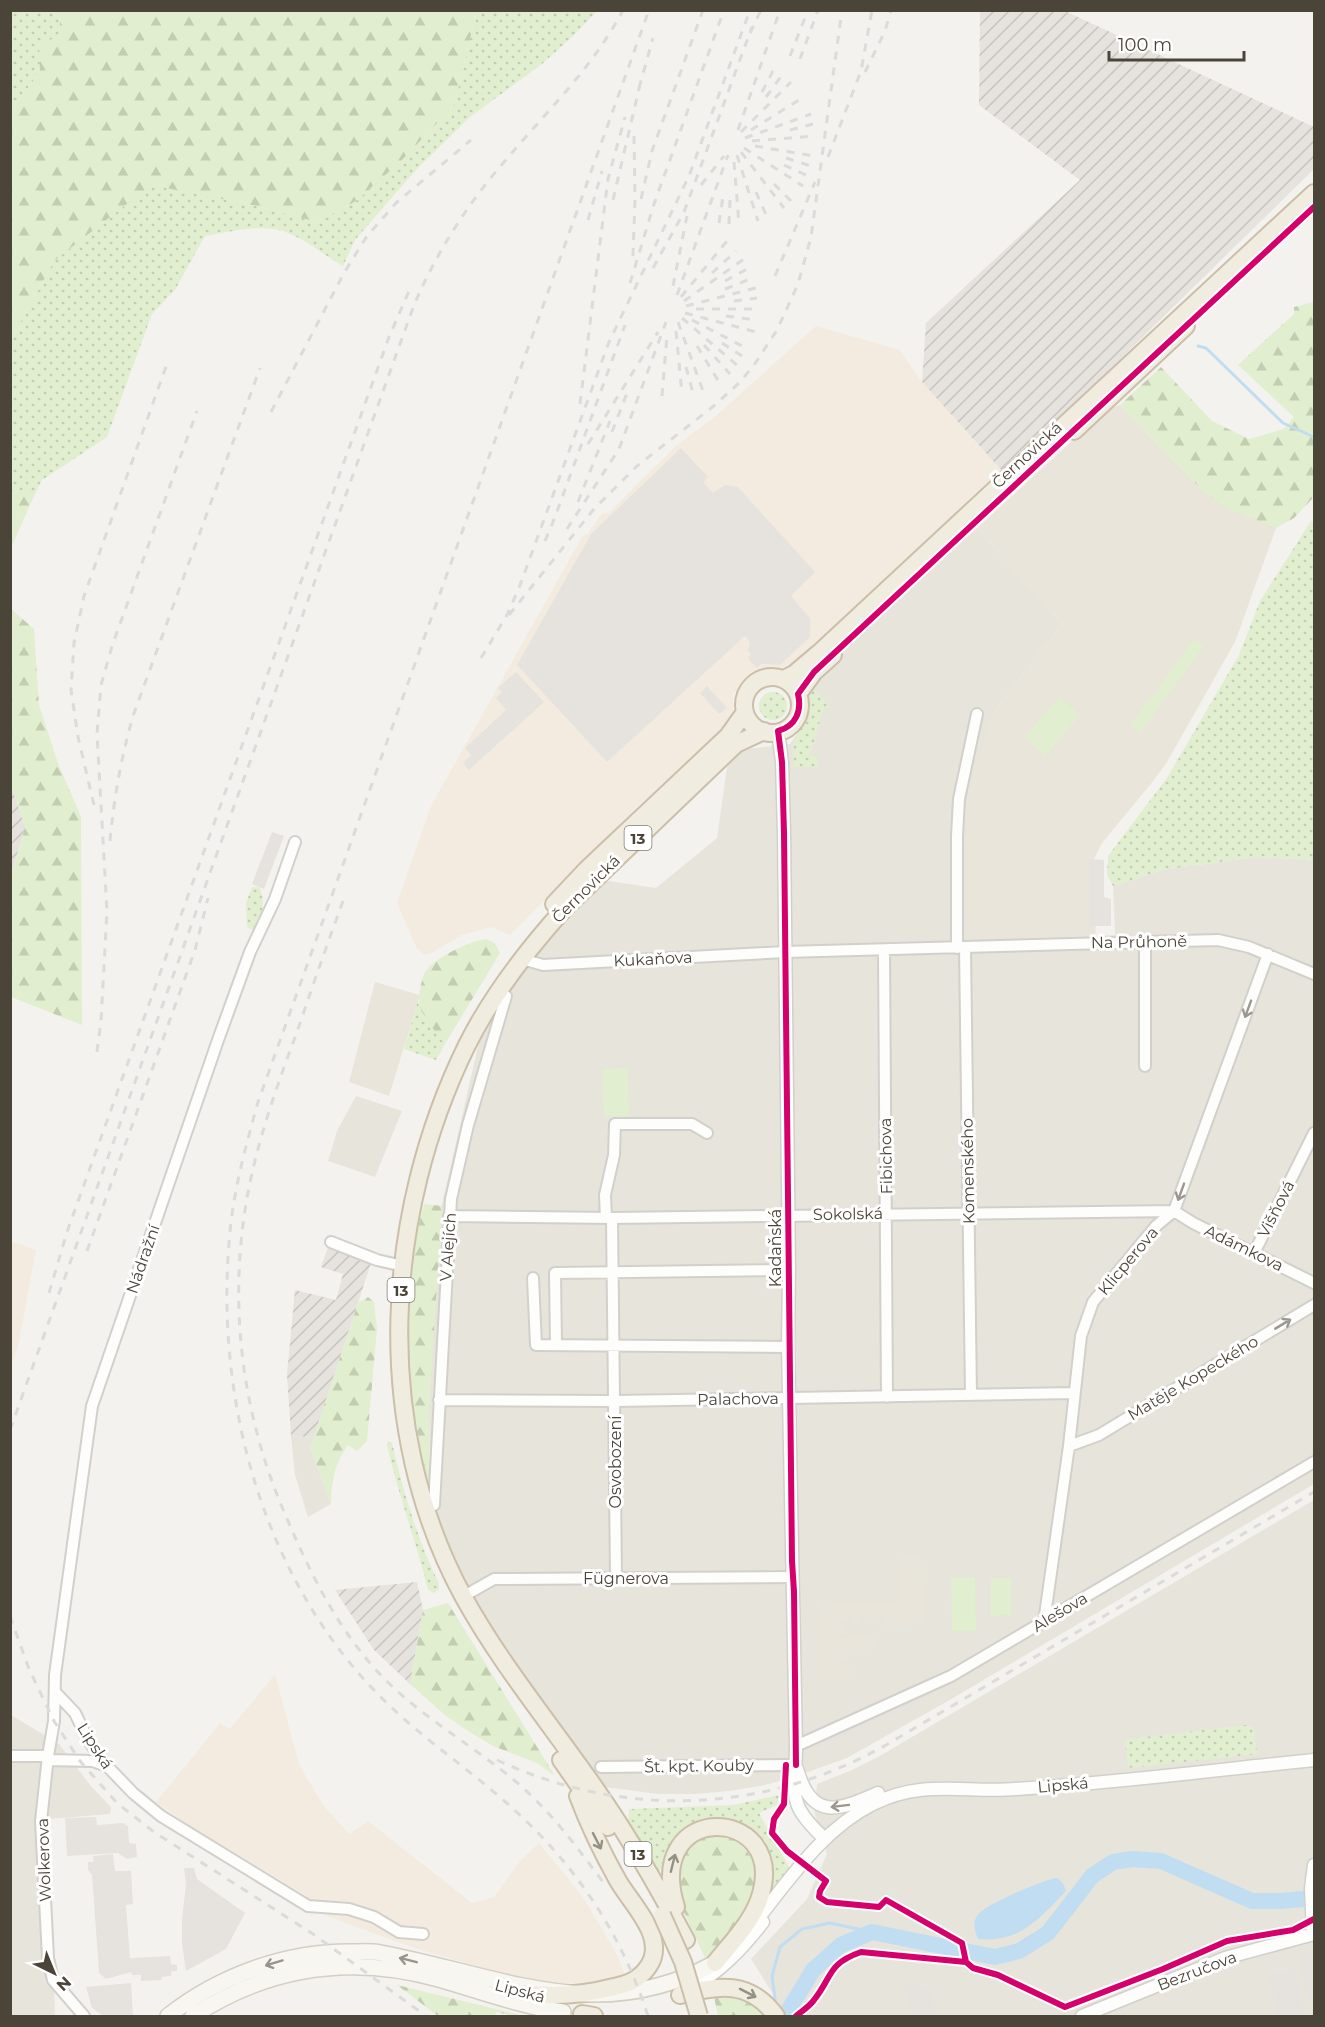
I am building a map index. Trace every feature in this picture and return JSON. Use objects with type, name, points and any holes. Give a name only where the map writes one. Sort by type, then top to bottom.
[{"type":"highway","name":"Černovická","points":[[518,955],[555,903],[587,869],[728,736],[745,712],[746,693],[754,683],[768,677],[784,679],[794,674],[829,644],[1314,193]]},
{"type":"highway","name":"Černovická","points":[[518,955],[736,744],[789,726],[796,719],[800,703],[798,694],[814,672],[1314,207]]},
{"type":"highway","points":[[784,679],[798,694]]},
{"type":"highway","points":[[745,712],[755,727],[771,731]]},
{"type":"highway","name":"13","points":[[518,955],[476,1008],[432,1097],[409,1167],[397,1222],[398,1344],[405,1418],[411,1452],[432,1527],[464,1596],[484,1632],[526,1694],[599,1793],[661,1892],[686,1940],[710,2016]]},
{"type":"highway","name":"13","points":[[397,1265],[388,1344],[393,1408],[408,1481],[423,1531],[442,1578],[477,1640],[627,1855],[662,1915],[683,1962],[699,2016]]},
{"type":"highway","points":[[523,1993],[548,1996],[580,1994],[598,1992],[631,1983],[644,1973],[652,1962],[654,1953],[650,1931],[618,1882],[591,1829],[578,1795],[554,1750]]},
{"type":"highway","points":[[686,1940],[670,1881],[671,1865],[675,1853],[683,1840],[704,1827],[726,1827],[748,1837],[758,1848],[763,1863],[764,1879],[761,1896],[753,1913],[715,1963]]},
{"type":"highway","points":[[673,1998],[720,1986],[738,1988],[754,1995],[774,2013]]},
{"type":"main road","name":"Lipská","points":[[168,2016],[199,1995],[255,1968],[308,1954],[379,1952],[556,2001],[606,2005],[646,1998],[683,1984],[715,1963]]},
{"type":"main road","name":"Lipská","points":[[193,2016],[273,1978],[318,1968],[352,1965],[379,1966],[437,1978],[538,2008],[595,2015]]},
{"type":"street","points":[[961,948],[957,836],[959,808],[977,714]]},
{"type":"street","name":"Kadaňská","points":[[771,731],[782,762],[788,1347],[796,1746],[794,1788],[795,1801],[808,1824],[825,1839]]},
{"type":"street","name":"Nádražní","points":[[56,1693],[56,1663],[94,1400],[218,1040],[250,952],[275,899],[295,842]]},
{"type":"street","name":"Na Průhoně","points":[[784,952],[1218,940],[1249,947],[1314,974]]},
{"type":"street","points":[[1145,941],[1145,1066]]},
{"type":"street","name":"Komenského","points":[[961,948],[972,1395]]},
{"type":"street","name":"Fibichova","points":[[884,951],[887,1397]]},
{"type":"street","name":"Kukaňova","points":[[518,955],[543,965],[784,952]]},
{"type":"street","name":"Klicperova","points":[[1044,1622],[1069,1446],[1081,1336],[1093,1302],[1156,1226],[1174,1212],[1268,954]]},
{"type":"street","name":"V Alejích","points":[[434,1505],[451,1199],[468,1125],[506,996]]},
{"type":"street","name":"Osvobození","points":[[616,1578],[614,1271],[605,1195],[614,1155],[615,1124],[692,1124],[707,1133]]},
{"type":"street","name":"Višňová","points":[[1254,1253],[1314,1133]]},
{"type":"street","name":"Sokolská","points":[[449,1216],[609,1218],[1174,1212]]},
{"type":"street","name":"Adámkova","points":[[1174,1212],[1314,1283]]},
{"type":"street","points":[[331,1242],[397,1265]]},
{"type":"street","name":"Kadaňská","points":[[614,1271],[789,1270]]},
{"type":"street","points":[[556,1345],[555,1272],[614,1271]]},
{"type":"street","points":[[532,1278],[536,1345],[788,1347]]},
{"type":"street","name":"Matěje Kopeckého","points":[[1069,1446],[1099,1435],[1314,1305]]},
{"type":"street","name":"Palachova","points":[[439,1400],[615,1401],[1074,1393]]},
{"type":"street","name":"Alešova","points":[[796,1746],[951,1676],[1314,1462]]},
{"type":"street","name":"Fügnerova","points":[[464,1596],[494,1579],[793,1577]]},
{"type":"street","name":"Wolkerova","points":[[56,1693],[41,1821],[48,1958],[53,1980],[84,2016]]},
{"type":"street","name":"Lipská","points":[[56,1693],[75,1713],[88,1740],[109,1768],[133,1793],[161,1816],[308,1906],[349,1909],[374,1917],[399,1932],[423,1934]]},
{"type":"street","points":[[10,1756],[93,1761],[109,1768]]},
{"type":"street","name":"Lipská","points":[[715,1963],[742,1936],[793,1873],[825,1839],[846,1821],[874,1803],[909,1791],[937,1787],[1012,1790],[1314,1760]]},
{"type":"street","name":"Kadaňská","points":[[796,1765],[807,1793],[816,1802],[826,1807],[846,1807],[890,1788],[901,1786],[937,1787]]},
{"type":"street","name":"Št. kpt. Kouby","points":[[601,1767],[796,1765]]},
{"type":"street","name":"Lipská","points":[[673,1998],[703,1982],[735,1956],[800,1876],[825,1839]]},
{"type":"street","points":[[1314,1865],[1311,1888],[1314,1934]]},
{"type":"street","name":"Bezručova","points":[[1082,2016],[1104,2012],[1225,1958],[1314,1934]]},
{"type":"shaded area","points":[[980,11],[1065,11],[1314,127],[1314,169],[1004,473],[922,382],[926,323],[1080,180],[979,105]]},
{"type":"shaded area","points":[[816,326],[900,350],[922,382],[1004,473],[803,658],[777,670],[757,672],[733,694],[733,714],[722,729],[637,807],[510,935],[491,927],[462,935],[425,955],[417,949],[397,903],[431,806],[582,537],[588,533],[602,513],[608,513],[677,445],[717,415]]},
{"type":"shaded area","points":[[1120,405],[1202,490],[1276,528],[1235,642],[1167,762],[1102,843],[1092,863],[1096,936],[966,941],[965,795],[994,712],[1062,624],[977,528],[1107,409]]},
{"type":"shaded area","points":[[681,448],[708,477],[703,482],[713,493],[725,485],[738,487],[815,572],[791,596],[810,618],[810,637],[780,665],[761,664],[757,668],[748,658],[751,654],[748,651],[750,642],[745,636],[607,762],[517,665],[591,534]]},
{"type":"shaded area","points":[[977,528],[1062,624],[994,712],[966,941],[1115,935],[1113,886],[1162,870],[1255,857],[1314,860],[1314,1484],[955,1697],[847,1758],[794,1777],[730,1791],[658,1794],[605,1787],[590,1776],[474,1605],[430,1504],[429,1406],[440,1213],[481,1033],[508,985],[550,934],[602,880],[656,888],[717,838],[728,760],[746,749],[790,744],[805,723],[807,689],[858,637]]},
{"type":"shaded area","points":[[516,672],[544,702],[469,770],[463,763],[471,755],[465,748],[506,710],[496,698],[502,692],[498,688]]},
{"type":"shaded area","points":[[707,686],[727,708],[719,714],[700,693]]},
{"type":"shaded area","points":[[11,785],[25,827],[11,876]]},
{"type":"shaded area","points":[[272,832],[284,836],[264,889],[252,884]]},
{"type":"shaded area","points":[[1089,859],[1104,860],[1104,897],[1111,899],[1111,926],[1089,926]]},
{"type":"shaded area","points":[[375,982],[420,995],[389,1096],[349,1082]]},
{"type":"shaded area","points":[[356,1096],[402,1111],[375,1177],[328,1161],[337,1131]]},
{"type":"shaded area","points":[[11,1241],[36,1250],[18,1347],[11,1364]]},
{"type":"shaded area","points":[[329,1245],[371,1263],[314,1437],[291,1436],[287,1374],[295,1290],[336,1300],[343,1274],[321,1267]]},
{"type":"shaded area","points":[[291,1436],[314,1437],[310,1447],[331,1504],[308,1517],[295,1475]]},
{"type":"shaded area","points":[[1314,1500],[1314,2016],[787,2016],[751,1959],[807,1899],[827,1854],[814,1811],[817,1784],[878,1757]]},
{"type":"shaded area","points":[[901,1558],[921,1558],[922,1607],[926,1607],[926,1624],[882,1626],[882,1617],[862,1618],[861,1624],[852,1624],[852,1618],[838,1618],[838,1627],[845,1626],[846,1634],[838,1633],[838,1638],[870,1636],[875,1638],[875,1648],[870,1648],[870,1650],[839,1648],[839,1654],[846,1653],[846,1660],[839,1659],[839,1664],[849,1664],[849,1680],[822,1680],[821,1606],[832,1607],[832,1602],[891,1602],[892,1606],[902,1605]]},
{"type":"shaded area","points":[[417,1582],[423,1610],[410,1684],[374,1650],[335,1590]]},
{"type":"shaded area","points":[[275,1674],[299,1764],[323,1805],[349,1834],[368,1821],[472,1903],[494,1897],[521,1860],[539,1843],[588,1905],[618,1957],[626,1977],[546,1987],[411,1947],[327,1916],[302,1893],[190,1826],[156,1802],[220,1723],[230,1729]]},
{"type":"shaded area","points":[[921,1693],[925,1700],[817,1748],[814,1742]]},
{"type":"shaded area","points":[[11,1715],[59,1744],[91,1786],[111,1807],[110,1814],[49,1819],[55,2016],[11,2016]]},
{"type":"shaded area","points":[[96,1817],[97,1825],[123,1823],[128,1826],[129,1843],[136,1844],[137,1857],[127,1859],[118,1853],[67,1856],[65,1818]]},
{"type":"shaded area","points":[[33,1839],[38,1840],[44,1934],[39,1935]]},
{"type":"shaded area","points":[[113,1854],[115,1871],[131,1871],[133,1904],[126,1905],[130,1958],[170,1956],[171,1964],[177,1965],[177,1971],[172,1971],[171,1976],[162,1977],[161,1980],[141,1981],[141,1975],[132,1975],[131,1972],[106,1979],[99,1973],[92,1875],[88,1870],[88,1862],[94,1862],[93,1856]]},
{"type":"shaded area","points":[[184,1868],[194,1868],[197,1879],[245,1913],[226,1949],[186,1971],[182,1944],[186,1884]]},
{"type":"shaded area","points":[[1314,1952],[1314,1998],[1307,1999],[1299,1955]]},
{"type":"shaded area","points":[[1295,1969],[1305,2016],[1278,2016],[1269,1974]]},
{"type":"shaded area","points":[[131,1983],[133,2015],[103,2016],[92,2008],[86,1987]]},
{"type":"shaded area","points":[[902,1984],[928,1987],[938,2016],[915,2016]]},
{"type":"green space","points":[[60,10],[477,11],[454,105],[401,161],[356,201],[317,222],[257,206],[151,185],[54,261],[11,340],[11,110],[40,72],[39,44],[60,36]]},
{"type":"green space","points":[[11,11],[60,11],[60,36],[40,72],[11,110]]},
{"type":"green space","points":[[477,11],[597,11],[542,64],[470,117],[415,171],[355,240],[343,266],[306,242],[283,231],[254,228],[205,236],[175,290],[152,314],[107,437],[42,480],[34,496],[11,487],[11,340],[54,261],[151,184],[257,206],[317,222],[356,201],[401,161],[454,105]]},
{"type":"green space","points":[[1314,302],[1314,497],[1294,518],[1276,528],[1226,508],[1202,490],[1120,405],[1161,367],[1212,421],[1249,439],[1284,429],[1294,417],[1238,365],[1294,314],[1294,307]]},
{"type":"green space","points":[[11,487],[34,496],[11,548]]},
{"type":"green space","points":[[1311,521],[1314,523],[1314,860],[1255,857],[1162,870],[1113,886],[1107,875],[1108,856],[1167,778],[1239,655],[1260,601]]},
{"type":"green space","points":[[11,609],[34,629],[39,705],[58,763],[81,817],[82,1025],[11,997],[11,876],[25,827],[11,785]]},
{"type":"green space","points":[[1194,639],[1204,646],[1140,733],[1130,726]]},
{"type":"green space","points":[[812,687],[832,709],[824,707],[810,755],[818,758],[818,767],[793,767],[794,740],[808,715]]},
{"type":"green space","points":[[773,692],[783,696],[787,706],[783,716],[773,720],[763,716],[759,706],[763,696]]},
{"type":"green space","points":[[1059,697],[1080,715],[1045,756],[1024,738]]},
{"type":"green space","points":[[252,887],[259,887],[263,902],[258,928],[253,930],[247,927],[246,903]]},
{"type":"green space","points":[[486,939],[495,943],[500,953],[445,1044],[420,1005],[424,974],[430,966],[445,955]]},
{"type":"green space","points":[[418,1001],[426,1018],[445,1044],[436,1060],[404,1049]]},
{"type":"green space","points":[[628,1068],[629,1116],[604,1117],[602,1069]]},
{"type":"green space","points":[[424,1204],[442,1206],[429,1406],[429,1487],[415,1431],[407,1370],[405,1322],[412,1251]]},
{"type":"green space","points":[[368,1297],[374,1302],[377,1329],[367,1441],[357,1451],[348,1445],[343,1453],[335,1473],[331,1504],[310,1447],[358,1303]]},
{"type":"green space","points":[[389,1441],[392,1443],[417,1532],[439,1584],[439,1589],[434,1593],[428,1590],[391,1463],[387,1445]]},
{"type":"green space","points":[[951,1577],[975,1577],[976,1631],[952,1631]]},
{"type":"green space","points":[[991,1578],[1011,1578],[1011,1615],[991,1616]]},
{"type":"green space","points":[[448,1603],[555,1776],[537,1763],[493,1746],[465,1729],[446,1716],[410,1684],[423,1610]]},
{"type":"green space","points":[[1246,1725],[1254,1728],[1257,1754],[1128,1768],[1125,1744],[1128,1739]]},
{"type":"green space","points":[[779,1795],[777,1805],[759,1813],[790,1869],[767,1899],[758,1839],[737,1824],[716,1819],[704,1820],[693,1825],[676,1840],[659,1874],[628,1827],[629,1809],[734,1805]]},
{"type":"green space","points":[[709,1832],[736,1839],[754,1860],[758,1877],[749,1911],[725,1942],[705,1958],[684,1912],[678,1860],[690,1843]]},
{"type":"green space","points":[[397,1985],[524,2016],[497,2012],[494,2016],[438,2016]]},
{"type":"green space","points":[[724,1994],[753,2004],[767,2016],[718,2016],[714,1997]]},
{"type":"water","points":[[1057,1878],[1063,1883],[1066,1891],[1028,1927],[1006,1937],[978,1939],[975,1922],[982,1911],[1039,1883]]},
{"type":"waterway","points":[[1198,346],[1206,348],[1283,423],[1314,437]]},
{"type":"waterway","points":[[785,2016],[813,1970],[841,1945],[872,1932],[995,1957],[1019,1951],[1048,1933],[1092,1876],[1113,1862],[1132,1859],[1161,1861],[1252,1901],[1314,1898]]},
{"type":"waterway","points":[[776,2006],[772,1976],[780,1947],[802,1929],[830,1923],[872,1932]]},
{"type":"railway","points":[[10,1430],[414,305],[432,266],[465,213],[490,179],[583,71],[623,10]]},
{"type":"railway","points":[[648,2016],[636,1982],[605,1919],[565,1863],[516,1812],[390,1706],[347,1659],[310,1606],[280,1549],[257,1488],[240,1425],[230,1361],[227,1296],[234,1199],[258,1102],[649,10]]},
{"type":"railway","points":[[641,199],[652,151],[703,10]]},
{"type":"railway","points":[[630,283],[654,204],[724,10]]},
{"type":"railway","points":[[481,658],[507,615],[519,588],[609,342],[689,176],[750,10]]},
{"type":"railway","points":[[750,33],[761,10]]},
{"type":"railway","points":[[738,130],[780,10]]},
{"type":"railway","points":[[790,56],[808,10]]},
{"type":"railway","points":[[800,59],[818,10]]},
{"type":"railway","points":[[509,615],[594,509],[637,466],[715,405],[740,382],[777,330],[798,284],[811,237],[842,10]]},
{"type":"railway","points":[[828,157],[861,71],[872,10]]},
{"type":"railway","points":[[865,72],[885,31],[891,10]]},
{"type":"railway","points":[[653,268],[684,212],[752,27]]},
{"type":"railway","points":[[639,88],[653,38]]},
{"type":"railway","points":[[762,92],[773,71]]},
{"type":"railway","points":[[766,97],[782,75]]},
{"type":"railway","points":[[613,200],[641,80]]},
{"type":"railway","points":[[741,132],[791,82]]},
{"type":"railway","points":[[751,130],[802,98]]},
{"type":"railway","points":[[745,138],[811,114]]},
{"type":"railway","points":[[580,404],[608,179],[625,117]]},
{"type":"railway","points":[[790,130],[813,124]]},
{"type":"railway","points":[[633,256],[634,136]]},
{"type":"railway","points":[[752,141],[815,136]]},
{"type":"railway","points":[[271,412],[344,273],[367,236],[396,203],[471,140]]},
{"type":"railway","points":[[755,146],[814,156]]},
{"type":"railway","points":[[744,148],[803,186]]},
{"type":"railway","points":[[741,152],[784,208]]},
{"type":"railway","points":[[677,295],[728,155]]},
{"type":"railway","points":[[737,155],[758,221]]},
{"type":"railway","points":[[701,185],[724,156]]},
{"type":"railway","points":[[786,158],[811,166]]},
{"type":"railway","points":[[734,162],[739,224]]},
{"type":"railway","points":[[784,165],[808,176]]},
{"type":"railway","points":[[588,220],[602,171]]},
{"type":"railway","points":[[775,276],[815,182]]},
{"type":"railway","points":[[774,184],[791,201]]},
{"type":"railway","points":[[756,192],[767,217]]},
{"type":"railway","points":[[719,223],[723,196]]},
{"type":"railway","points":[[729,224],[730,200]]},
{"type":"railway","points":[[673,286],[687,216]]},
{"type":"railway","points":[[681,297],[727,241]]},
{"type":"railway","points":[[712,273],[736,251]]},
{"type":"railway","points":[[684,301],[744,259]]},
{"type":"railway","points":[[725,281],[749,268]]},
{"type":"railway","points":[[725,289],[753,278]]},
{"type":"railway","points":[[686,306],[756,288]]},
{"type":"railway","points":[[49,1293],[67,1232],[389,337],[409,291]]},
{"type":"railway","points":[[734,301],[757,298]]},
{"type":"railway","points":[[696,309],[759,309]]},
{"type":"railway","points":[[685,313],[756,332]]},
{"type":"railway","points":[[726,316],[756,320]]},
{"type":"railway","points":[[682,318],[738,366]]},
{"type":"railway","points":[[692,320],[748,349]]},
{"type":"railway","points":[[567,529],[619,449],[666,322]]},
{"type":"railway","points":[[678,322],[703,391]]},
{"type":"railway","points":[[545,541],[625,325]]},
{"type":"railway","points":[[676,331],[682,394]]},
{"type":"railway","points":[[588,444],[658,332]]},
{"type":"railway","points":[[662,396],[667,336]]},
{"type":"railway","points":[[722,343],[745,358]]},
{"type":"railway","points":[[704,345],[730,374]]},
{"type":"railway","points":[[697,346],[719,382]]},
{"type":"railway","points":[[94,805],[78,737],[71,690],[74,643],[84,596],[168,361]]},
{"type":"railway","points":[[686,367],[693,393]]},
{"type":"railway","points":[[110,841],[118,778],[133,716],[260,368]]},
{"type":"railway","points":[[612,432],[627,393]]},
{"type":"railway","points":[[97,1052],[107,911],[97,734],[101,685],[112,646],[197,411]]},
{"type":"railway","points":[[578,502],[610,421]]},
{"type":"railway","points":[[87,1251],[195,950],[208,898]]},
{"type":"railway","points":[[343,901],[268,1115],[247,1198],[241,1238],[239,1319],[249,1399],[258,1438],[270,1476],[304,1556],[324,1596],[361,1652],[376,1670],[408,1700],[527,1791],[562,1828],[603,1882]]},
{"type":"railway","points":[[497,1760],[545,1779],[594,1792],[644,1799],[693,1800],[743,1796],[792,1785],[839,1768],[886,1745],[1314,1492]]},
{"type":"railway","points":[[10,1616],[29,1669],[54,1721],[80,1761],[117,1803],[154,1832],[313,1934],[426,2016]]},
{"type":"cycle path","points":[[796,1765],[788,1288],[784,833],[782,762],[778,731],[793,722],[798,712],[798,694],[814,672],[1314,207]]},
{"type":"cycle path","points":[[786,1765],[784,1804],[774,1819],[772,1833],[787,1851],[826,1881],[819,1897],[827,1902],[879,1907],[886,1900],[962,1943],[966,1962],[973,1968],[998,1975],[1065,2007],[1227,1941],[1293,1930],[1314,1919]]},
{"type":"cycle path","points":[[796,2016],[812,2002],[836,1966],[861,1952],[966,1962]]}]
